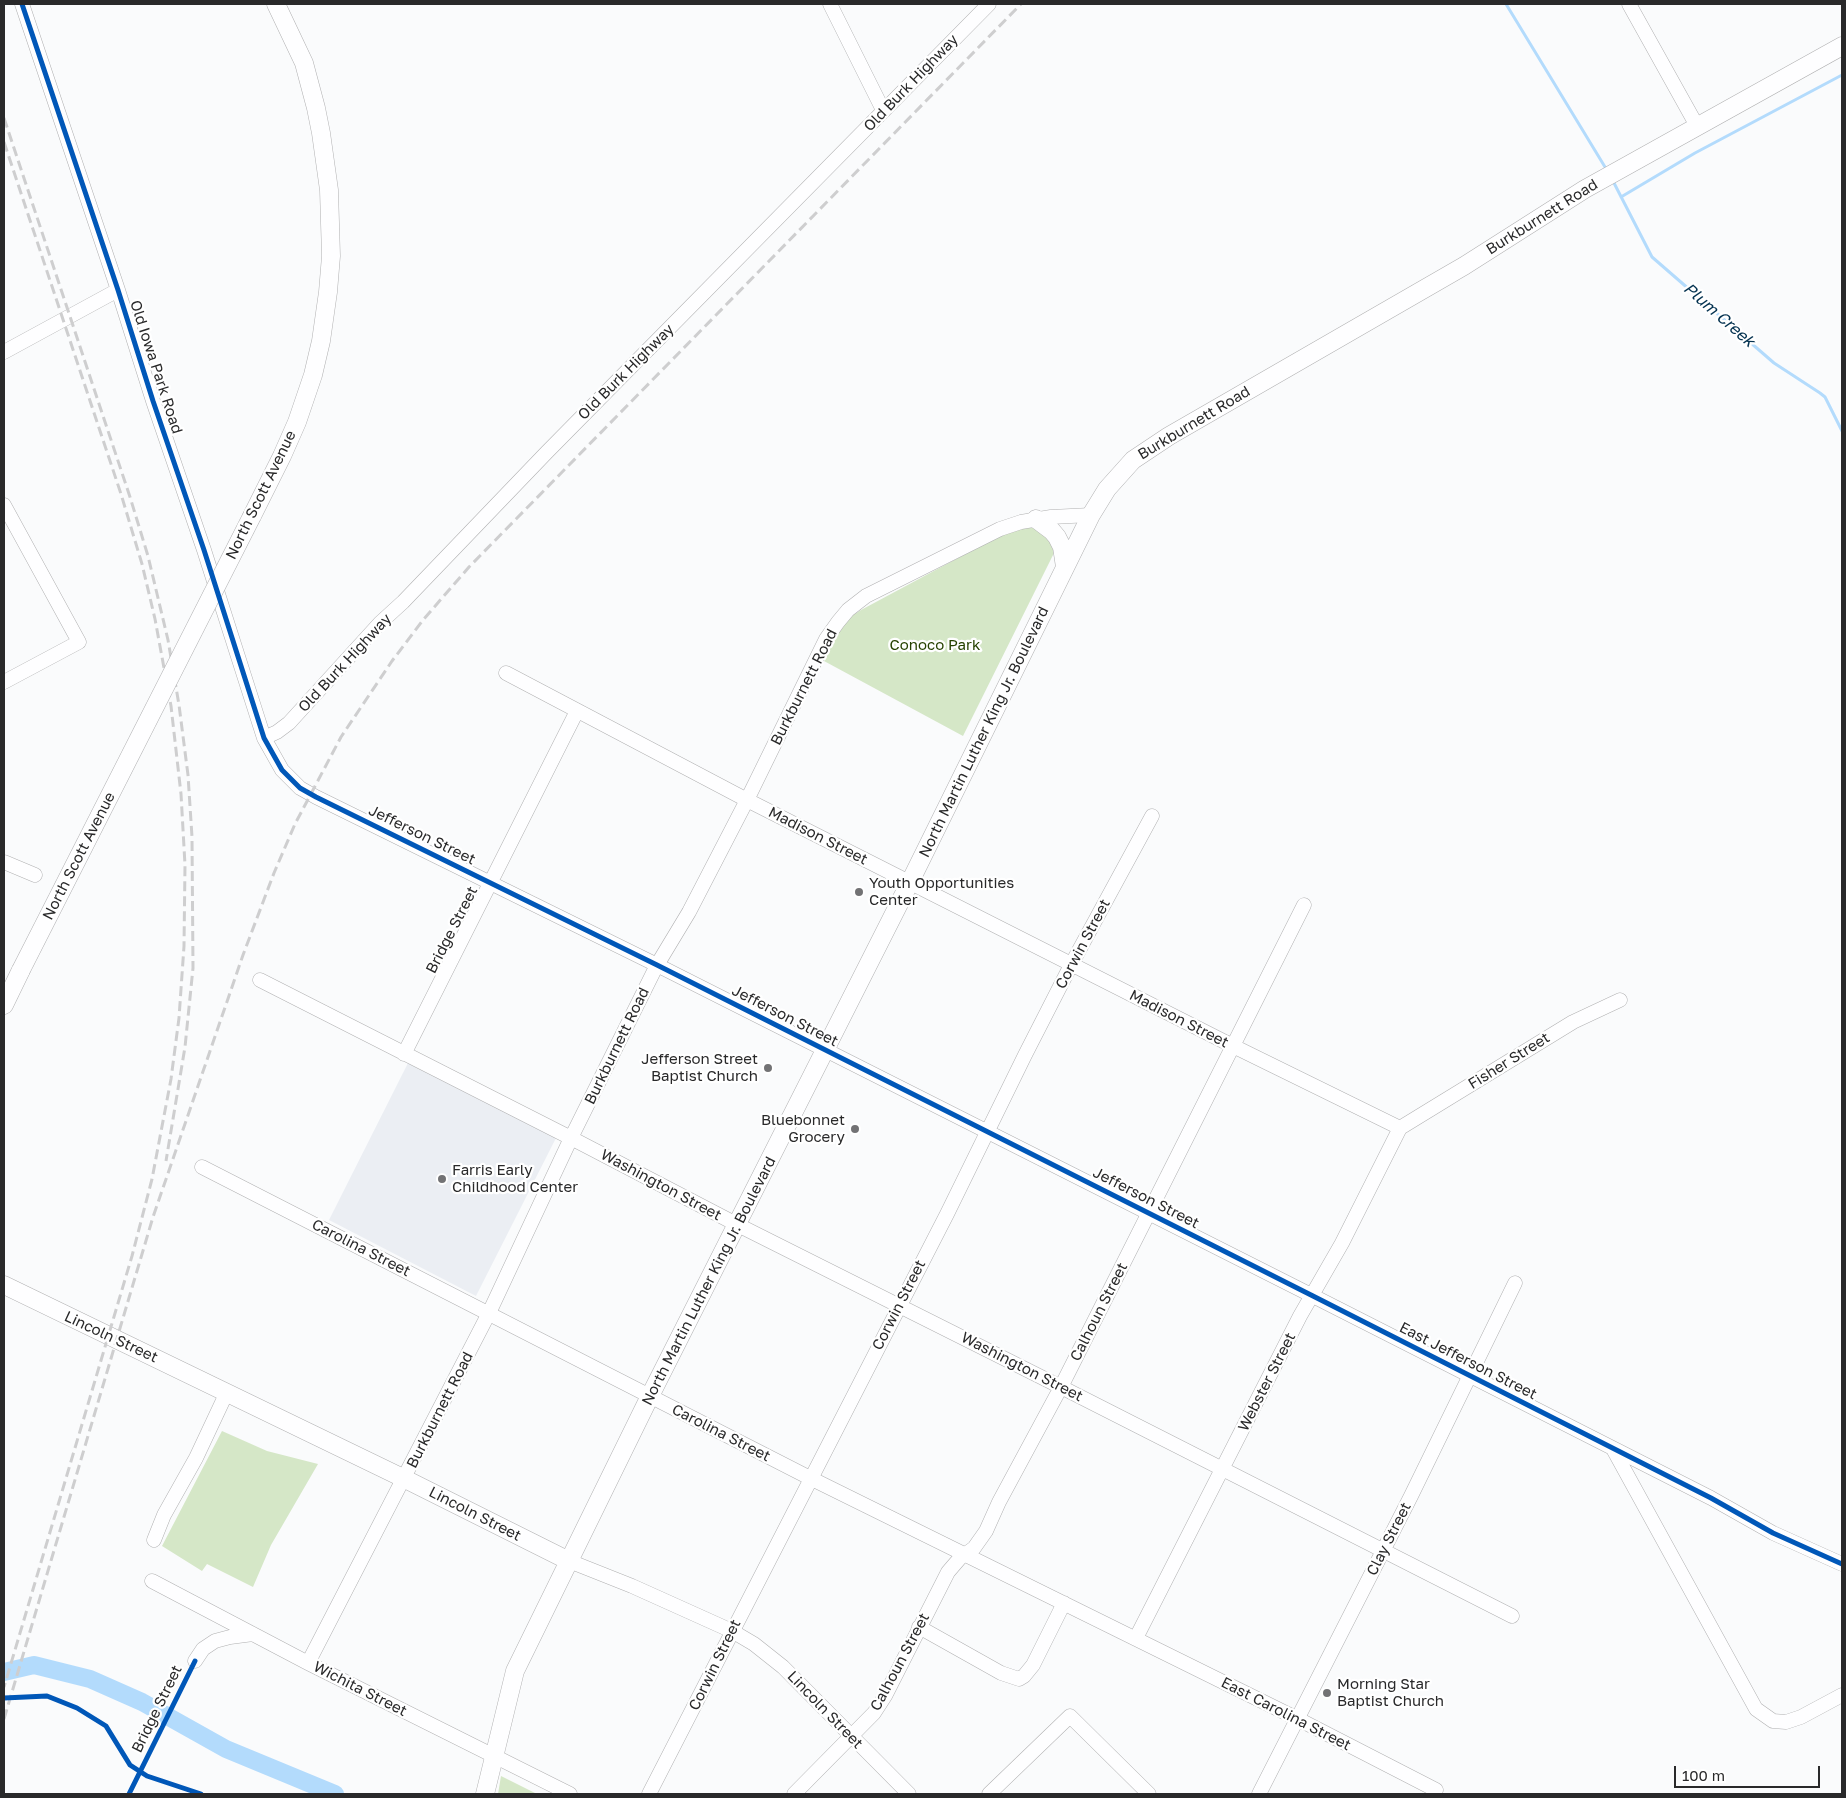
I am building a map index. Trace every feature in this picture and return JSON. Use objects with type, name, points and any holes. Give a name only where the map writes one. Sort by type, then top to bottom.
[{"type":"main road","name":"North Scott Avenue","points":[[4,1006],[252,516],[293,430],[313,375],[321,341],[328,292],[331,256],[329,190],[317,116],[304,63],[276,4]]},
{"type":"main road","name":"Burkburnett Road","points":[[1091,515],[1107,489],[1123,469],[1157,444],[1464,266],[1585,188],[1842,46]]},
{"type":"main road","name":"North Martin Luther King Jr. Boulevard","points":[[486,1791],[493,1755],[515,1671],[650,1396],[826,1051],[1091,515]]},
{"type":"main road","points":[[1036,519],[1052,530],[1057,538],[1062,547],[1065,567]]},
{"type":"main road","name":"Lincoln Street","points":[[4,1285],[405,1479],[569,1562]]},
{"type":"street","name":"Old Iowa Park Road","points":[[22,4],[118,290],[152,401],[204,550],[264,738]]},
{"type":"street","points":[[830,4],[883,110]]},
{"type":"street","name":"Old Burk Highway","points":[[264,738],[277,732],[288,723],[380,622],[403,602],[534,465],[989,4]]},
{"type":"street","points":[[1629,4],[1697,126]]},
{"type":"street","points":[[4,352],[118,290]]},
{"type":"street","points":[[4,505],[79,642],[4,682]]},
{"type":"street","name":"Burkburnett Road","points":[[308,1663],[405,1479],[489,1313],[571,1138],[657,965],[688,912],[747,800],[826,639],[848,610],[866,596],[1000,529],[1036,519],[1091,515]]},
{"type":"street","name":"Madison Street","points":[[506,673],[747,800],[1233,1046],[1400,1128]]},
{"type":"street","name":"Bridge Street","points":[[404,1054],[577,711]]},
{"type":"street","name":"Jefferson Street","points":[[264,738],[282,770],[300,788],[325,802],[657,965],[1313,1296]]},
{"type":"street","name":"Corwin Street","points":[[649,1794],[1072,965],[1152,816]]},
{"type":"street","points":[[4,862],[35,876]]},
{"type":"street","name":"Calhoun Street","points":[[794,1794],[874,1714],[886,1696],[948,1572],[960,1558],[978,1544],[986,1531],[999,1502],[1061,1387],[1149,1214],[1304,905]]},
{"type":"street","name":"Washington Street","points":[[260,980],[738,1225],[1512,1616]]},
{"type":"street","name":"Fisher Street","points":[[1400,1128],[1573,1022],[1620,1000]]},
{"type":"street","name":"Webster Street","points":[[1136,1638],[1294,1329],[1342,1243],[1400,1128]]},
{"type":"street","name":"Carolina Street","points":[[202,1167],[810,1478],[1136,1638]]},
{"type":"street","name":"Clay Street","points":[[1259,1794],[1384,1550],[1515,1283]]},
{"type":"street","name":"East Jefferson Street","points":[[1313,1296],[1711,1498],[1773,1533],[1842,1564]]},
{"type":"street","points":[[154,1540],[164,1515],[196,1458],[227,1392]]},
{"type":"street","points":[[1613,1449],[1756,1709],[1773,1721],[1786,1722],[1801,1717],[1842,1695]]},
{"type":"street","name":"Lincoln Street","points":[[569,1562],[632,1586],[732,1631],[754,1644],[777,1661],[909,1794]]},
{"type":"street","name":"Wichita Street","points":[[152,1581],[308,1663],[570,1794]]},
{"type":"street","points":[[919,1627],[1001,1673],[1019,1679],[1033,1665],[1064,1603]]},
{"type":"street","name":"Bridge Street","points":[[195,1661],[202,1649],[215,1641],[253,1634]]},
{"type":"street","name":"East Carolina Street","points":[[1136,1638],[1435,1792]]},
{"type":"street","points":[[989,1794],[1070,1716],[1149,1794]]},
{"type":"shaded area","name":"Farris Early Childhood Center","points":[[408,1063],[556,1138],[476,1296],[329,1220]]},
{"type":"green space","name":"Conoco Park","points":[[1037,526],[1056,549],[963,736],[824,661],[836,635],[850,617],[861,610],[1014,528]]},
{"type":"green space","points":[[222,1431],[267,1451],[318,1464],[271,1545],[253,1587],[207,1564],[202,1571],[162,1546]]},
{"type":"green space","points":[[501,1776],[537,1794],[498,1794]]},
{"type":"waterway","name":"Plum Creek","points":[[1506,4],[1605,167]]},
{"type":"waterway","points":[[1621,197],[1695,153],[1842,75]]},
{"type":"waterway","name":"Plum Creek","points":[[1614,183],[1652,257],[1774,363],[1825,397],[1842,431]]},
{"type":"waterway","points":[[4,1672],[34,1665],[90,1679],[142,1702],[226,1749],[335,1794]]},
{"type":"railway","points":[[4,1719],[153,1217],[243,955],[274,873],[295,824],[341,737],[392,661],[423,620],[469,567],[1021,4]]},
{"type":"railway","points":[[4,118],[148,556],[168,640],[179,705],[188,775],[192,837],[193,968],[185,1047],[166,1161]]},
{"type":"railway","points":[[4,142],[121,494],[142,564],[155,619],[171,706],[181,794],[185,865],[184,946],[179,1018],[171,1079],[152,1179],[132,1256],[4,1687]]},
{"type":"cycle path","points":[[22,4],[204,550],[264,738],[282,770],[300,788],[657,965],[1313,1296],[1711,1498],[1773,1533],[1842,1564]]},
{"type":"cycle path","points":[[129,1794],[195,1661]]},
{"type":"cycle path","points":[[4,1698],[47,1696],[77,1708],[106,1726],[130,1765],[147,1776],[201,1794]]},
{"type":"place","name":"Youth Opportunities Center","points":[[859,892]]},
{"type":"place","name":"Jefferson Street Baptist Church","points":[[768,1068]]},
{"type":"place","name":"Bluebonnet Grocery","points":[[855,1129]]},
{"type":"place","name":"Farris Early Childhood Center","points":[[442,1179]]},
{"type":"place","name":"Morning Star Baptist Church","points":[[1327,1693]]}]
